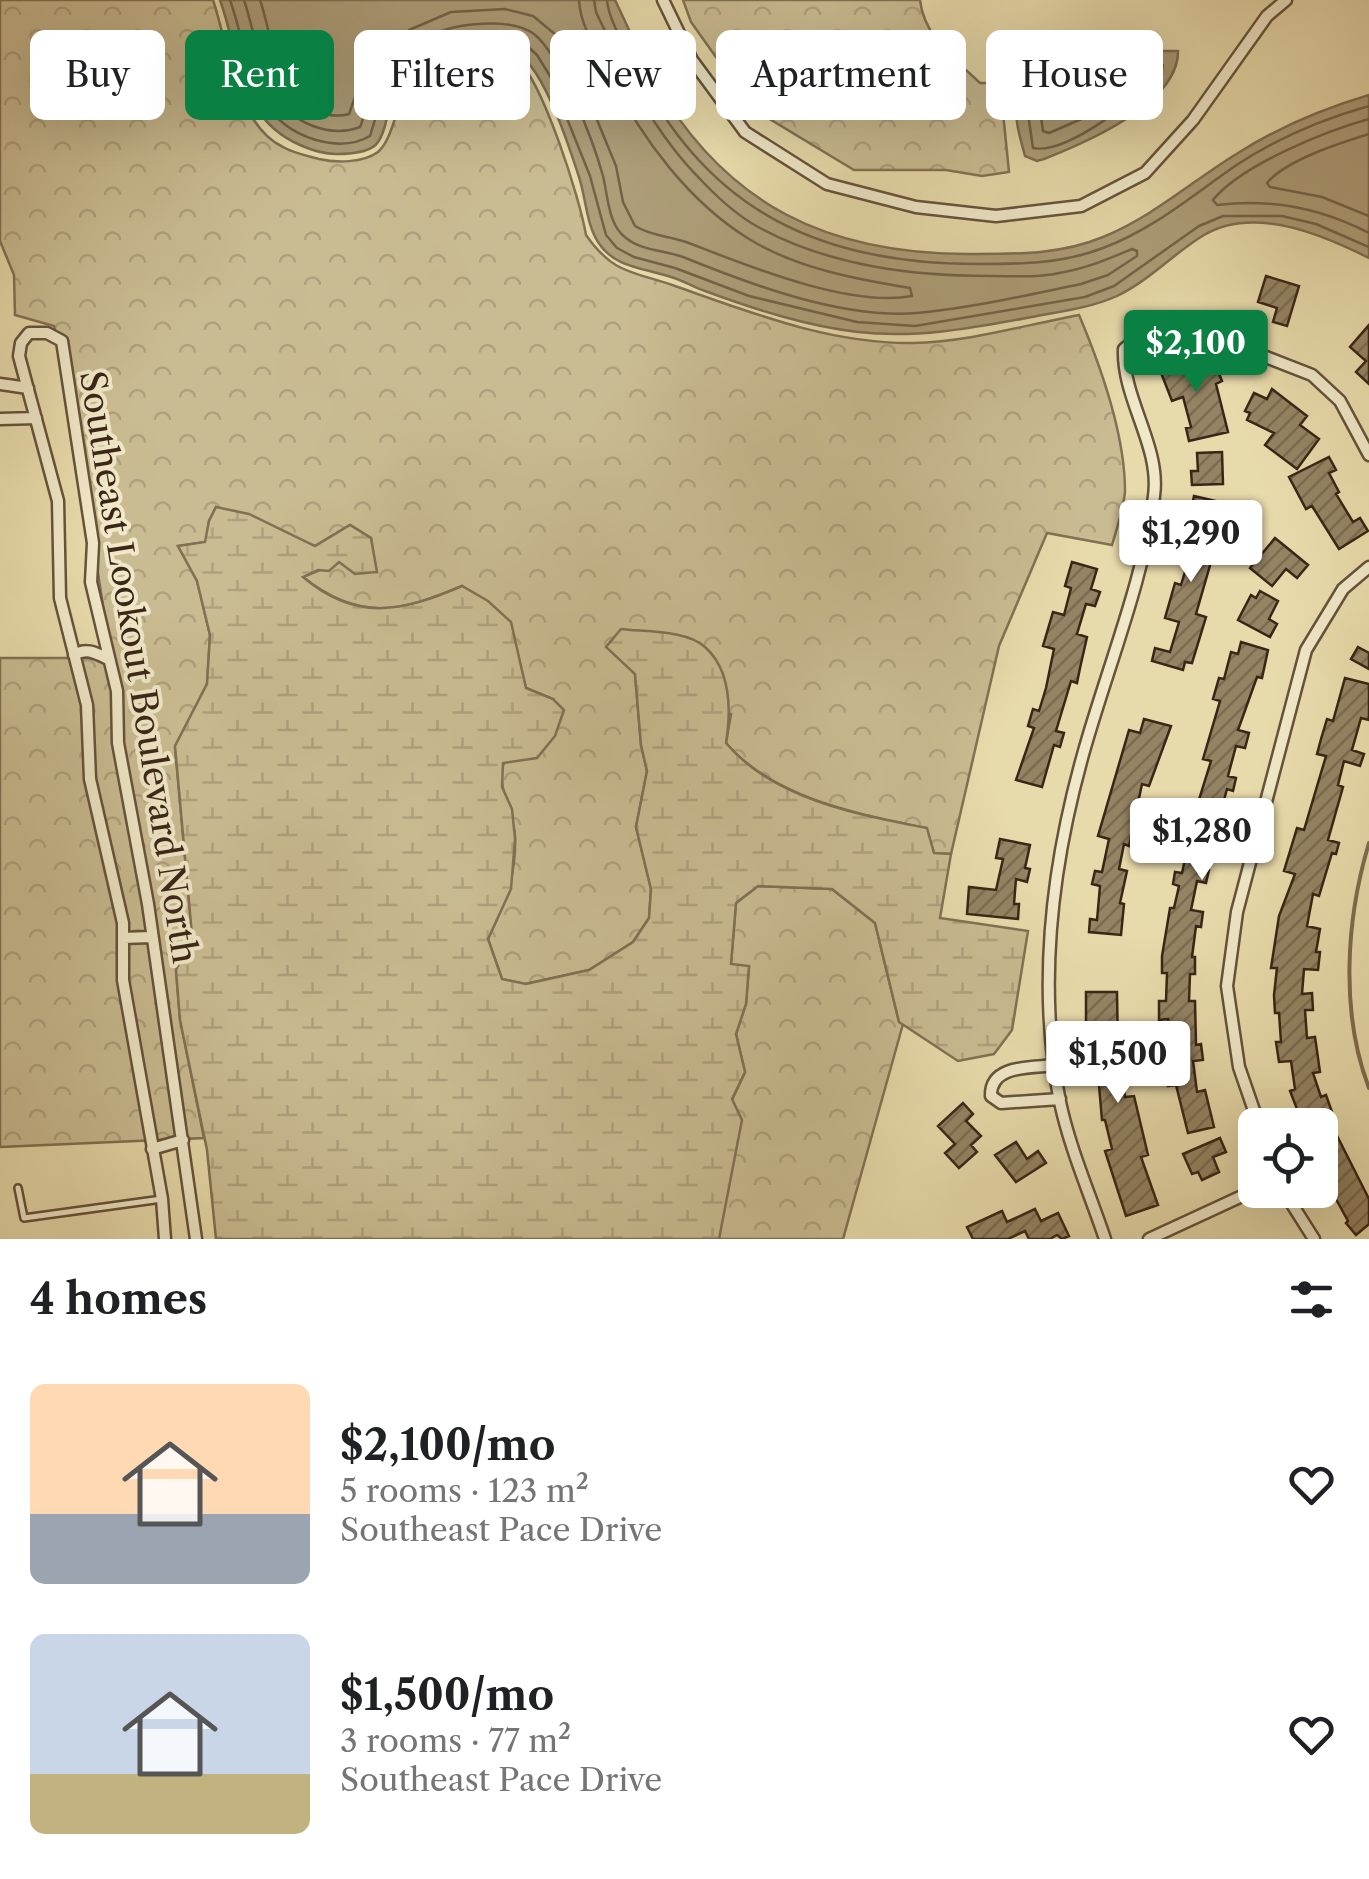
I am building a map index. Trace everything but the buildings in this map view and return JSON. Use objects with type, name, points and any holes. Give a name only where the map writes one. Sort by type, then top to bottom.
[{"type":"street","points":[[663,0],[692,60],[745,132],[827,184],[916,207],[996,216],[1081,206],[1144,172],[1193,120],[1267,16],[1286,0]]},
{"type":"street","points":[[1105,1239],[1060,1099],[1050,1026],[1049,954],[1054,895],[1082,756],[1146,540],[1155,491],[1147,441],[1123,364],[1124,349],[1141,335],[1162,327],[1194,329],[1312,375],[1340,401],[1369,455]]},
{"type":"street","name":"Southeast Lookout Boulevard North","points":[[165,1239],[162,1199],[124,980],[123,924],[90,779],[87,705],[60,598],[58,501],[20,356],[28,333],[47,333],[62,340],[93,544],[91,582],[117,691],[118,743],[138,838],[196,1239]]},
{"type":"street","points":[[0,384],[28,388]]},
{"type":"street","points":[[0,419],[36,418]]},
{"type":"street","points":[[1252,1108],[1239,1067],[1228,986],[1237,912],[1306,650],[1344,589],[1369,567]]},
{"type":"street","points":[[74,654],[92,651],[108,659]]},
{"type":"street","points":[[123,938],[152,938]]},
{"type":"street","points":[[1055,1065],[1004,1072],[993,1081],[990,1090],[1001,1103],[1060,1099]]},
{"type":"street","points":[[152,1149],[184,1140]]},
{"type":"street","points":[[1149,1239],[1238,1198]]},
{"type":"street","points":[[1295,1208],[1314,1239]]},
{"type":"lane","points":[[18,1188],[24,1218],[162,1199]]},
{"type":"green space","points":[[0,0],[213,0],[221,30],[185,30],[185,120],[253,120],[267,136],[287,149],[333,161],[357,160],[378,152],[395,120],[530,120],[530,77],[549,115],[586,235],[615,265],[792,325],[882,342],[934,342],[1079,315],[1116,424],[1124,469],[1122,511],[1112,545],[1047,533],[999,646],[951,854],[934,853],[926,828],[845,810],[768,778],[726,743],[731,714],[635,674],[647,771],[636,827],[651,889],[649,918],[633,942],[589,970],[525,984],[502,979],[488,939],[514,863],[514,826],[502,769],[515,744],[553,699],[526,688],[517,657],[462,586],[399,607],[379,608],[342,601],[303,577],[339,562],[376,572],[371,538],[350,525],[315,546],[216,507],[206,542],[178,546],[197,581],[210,635],[207,684],[175,747],[192,935],[176,971],[180,1019],[204,1138],[0,1147],[0,658],[111,658],[71,397],[54,326],[15,315],[14,275],[0,241]]},
{"type":"green space","points":[[683,0],[920,0],[931,30],[716,30],[716,57],[691,22]]},
{"type":"green space","points":[[966,70],[980,83],[986,83],[986,120],[1004,120],[1009,172],[982,176],[946,170],[854,170],[771,120],[966,120]]},
{"type":"green space","points":[[216,507],[249,514],[315,546],[350,525],[371,538],[377,572],[355,574],[339,562],[329,571],[318,570],[303,577],[342,601],[380,608],[399,606],[462,586],[488,601],[511,622],[526,688],[553,699],[564,710],[555,736],[537,758],[503,763],[502,787],[512,809],[515,839],[511,889],[488,939],[502,979],[526,984],[589,970],[633,942],[649,918],[651,889],[636,827],[647,771],[635,674],[606,647],[621,629],[653,632],[688,637],[714,656],[727,692],[726,743],[745,762],[818,802],[927,828],[934,853],[951,854],[940,918],[1028,931],[1012,1030],[994,1054],[958,1061],[899,1022],[875,923],[832,889],[758,886],[736,903],[731,964],[749,966],[746,1004],[736,1034],[745,1072],[732,1099],[742,1120],[719,1239],[216,1239],[207,1150],[180,1020],[176,970],[192,935],[175,746],[207,684],[210,635],[197,581],[178,546],[205,542]]},
{"type":"green space","points":[[758,886],[832,889],[875,923],[899,1022],[903,1024],[843,1239],[719,1239],[732,1100],[745,1072],[736,1034],[746,1004],[749,967],[731,964],[736,903]]},
{"type":"water","points":[[220,0],[615,0],[630,30],[550,30],[550,100],[530,66],[530,30],[354,30],[354,120],[386,120],[375,146],[336,154],[300,145],[265,120],[334,120],[334,30],[229,30]]},
{"type":"water","points":[[1163,51],[1178,51],[1174,70],[1163,88]]},
{"type":"water","points":[[1369,95],[1369,258],[1310,233],[1266,223],[1244,223],[1204,235],[1129,290],[1088,306],[948,331],[858,332],[761,310],[612,257],[591,227],[558,120],[680,120],[715,161],[749,191],[786,214],[827,232],[871,245],[918,252],[1020,253],[1054,250],[1103,237],[1139,219],[1269,135]]},
{"type":"water","points":[[1017,120],[1125,120],[1037,161],[1025,156]]},
{"type":"waterway","points":[[1369,843],[1355,903],[1350,966],[1354,1029],[1369,1088]]}]
